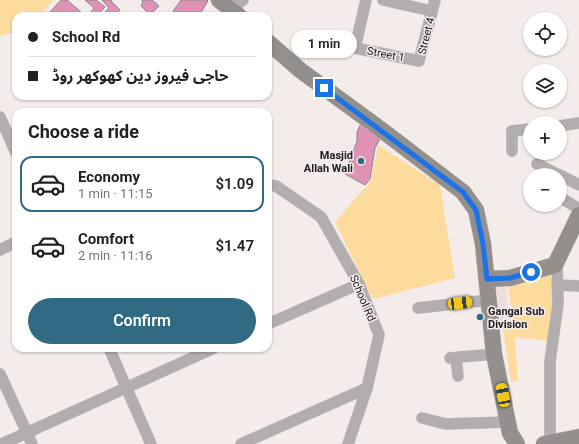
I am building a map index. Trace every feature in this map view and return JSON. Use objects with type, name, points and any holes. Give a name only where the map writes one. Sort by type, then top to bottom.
[{"type":"street","name":"Street 1","points":[[366,0],[355,48],[419,61]]},
{"type":"street","name":"Street 4","points":[[419,61],[435,0]]},
{"type":"street","points":[[388,1],[432,11]]},
{"type":"street","points":[[272,46],[300,70],[383,130],[463,192],[476,210],[483,244],[494,354],[511,436],[422,418]]},
{"type":"street","points":[[0,117],[12,144]]},
{"type":"street","points":[[567,125],[579,123]]},
{"type":"street","points":[[512,151],[512,131],[523,130]]},
{"type":"street","points":[[537,164],[545,168]]},
{"type":"street","points":[[567,179],[579,185]]},
{"type":"street","name":"School Rd","points":[[272,185],[276,186],[321,218],[359,284],[379,335],[367,388],[348,444]]},
{"type":"street","points":[[567,201],[579,209]]},
{"type":"street","points":[[487,279],[510,278],[555,266],[579,215]]},
{"type":"street","points":[[0,250],[12,244]]},
{"type":"street","points":[[557,263],[558,304],[550,361],[547,444],[579,438]]},
{"type":"street","points":[[272,322],[359,284]]},
{"type":"street","points":[[558,285],[579,286]]},
{"type":"street","points":[[418,308],[489,300]]},
{"type":"street","points":[[111,352],[151,444]]},
{"type":"street","points":[[2,444],[205,352]]},
{"type":"street","points":[[458,376],[453,358],[494,354]]},
{"type":"street","points":[[0,374],[32,444]]},
{"type":"street","points":[[241,444],[367,388]]},
{"type":"shaded area","points":[[0,0],[53,0],[44,10],[46,12],[12,12],[12,32],[0,36]]},
{"type":"shaded area","points":[[378,145],[440,185],[455,278],[373,299],[335,222],[371,181]]},
{"type":"shaded area","points":[[555,270],[550,341],[515,337],[518,381],[511,382],[503,329],[515,327],[507,281]]},
{"type":"shaded area","points":[[505,282],[511,325],[499,328],[494,284]]},
{"type":"building","points":[[61,0],[67,0],[81,12],[50,12]]},
{"type":"building","points":[[85,0],[96,0],[105,7],[101,12],[91,12],[94,8]]},
{"type":"building","points":[[102,0],[112,0],[111,1],[120,10],[118,12],[105,12],[109,8]]},
{"type":"building","points":[[142,0],[152,0],[159,6],[153,12],[147,12],[141,6],[143,2]]},
{"type":"building","points":[[181,0],[208,1],[201,12],[173,11]]},
{"type":"building","name":"Masjid Allah Wali","points":[[361,123],[380,139],[375,148],[370,179],[365,185],[345,174],[357,141],[357,132]]},
{"type":"place","name":"Masjid Allah Wali","points":[[361,161]]},
{"type":"place","name":"Gangal Sub Division","points":[[480,317]]},
{"type":"route","points":[[324,88],[383,130],[463,192],[476,210],[483,244],[487,279],[510,278],[531,272]]}]
